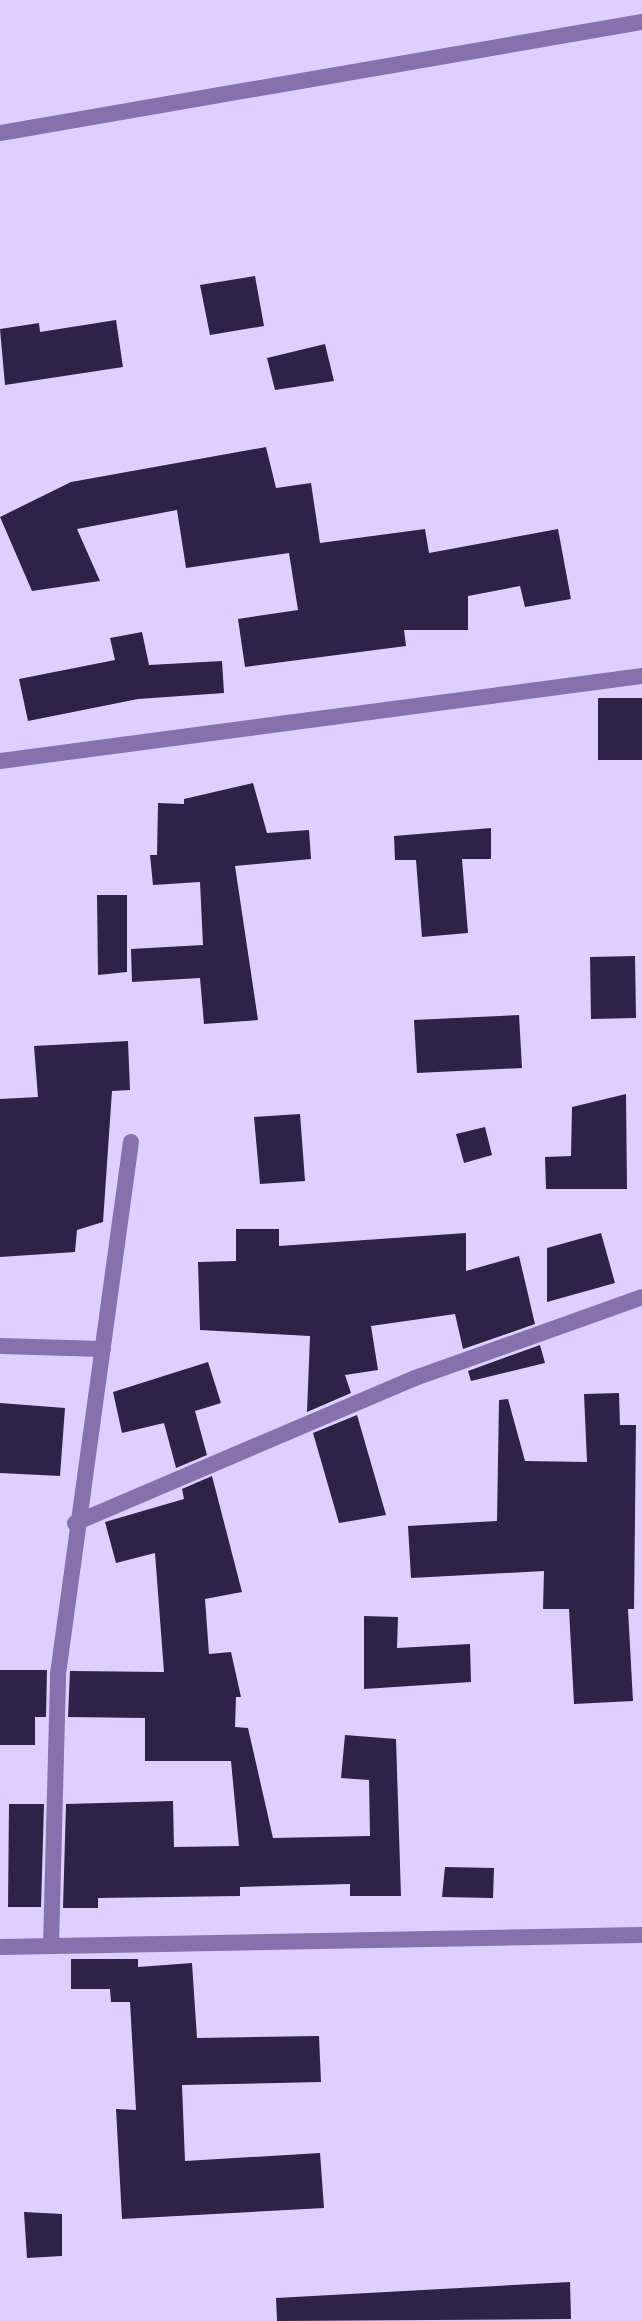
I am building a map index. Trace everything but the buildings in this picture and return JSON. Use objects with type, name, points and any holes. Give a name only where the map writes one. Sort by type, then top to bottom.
[{"type":"street","points":[[0,133],[642,22]]},
{"type":"street","points":[[0,761],[642,676]]},
{"type":"street","points":[[51,1946],[58,1674],[75,1523],[131,1142]]},
{"type":"street","points":[[75,1523],[415,1378],[642,1297]]},
{"type":"street","points":[[0,1346],[103,1349]]},
{"type":"street","points":[[0,1947],[642,1935]]}]
